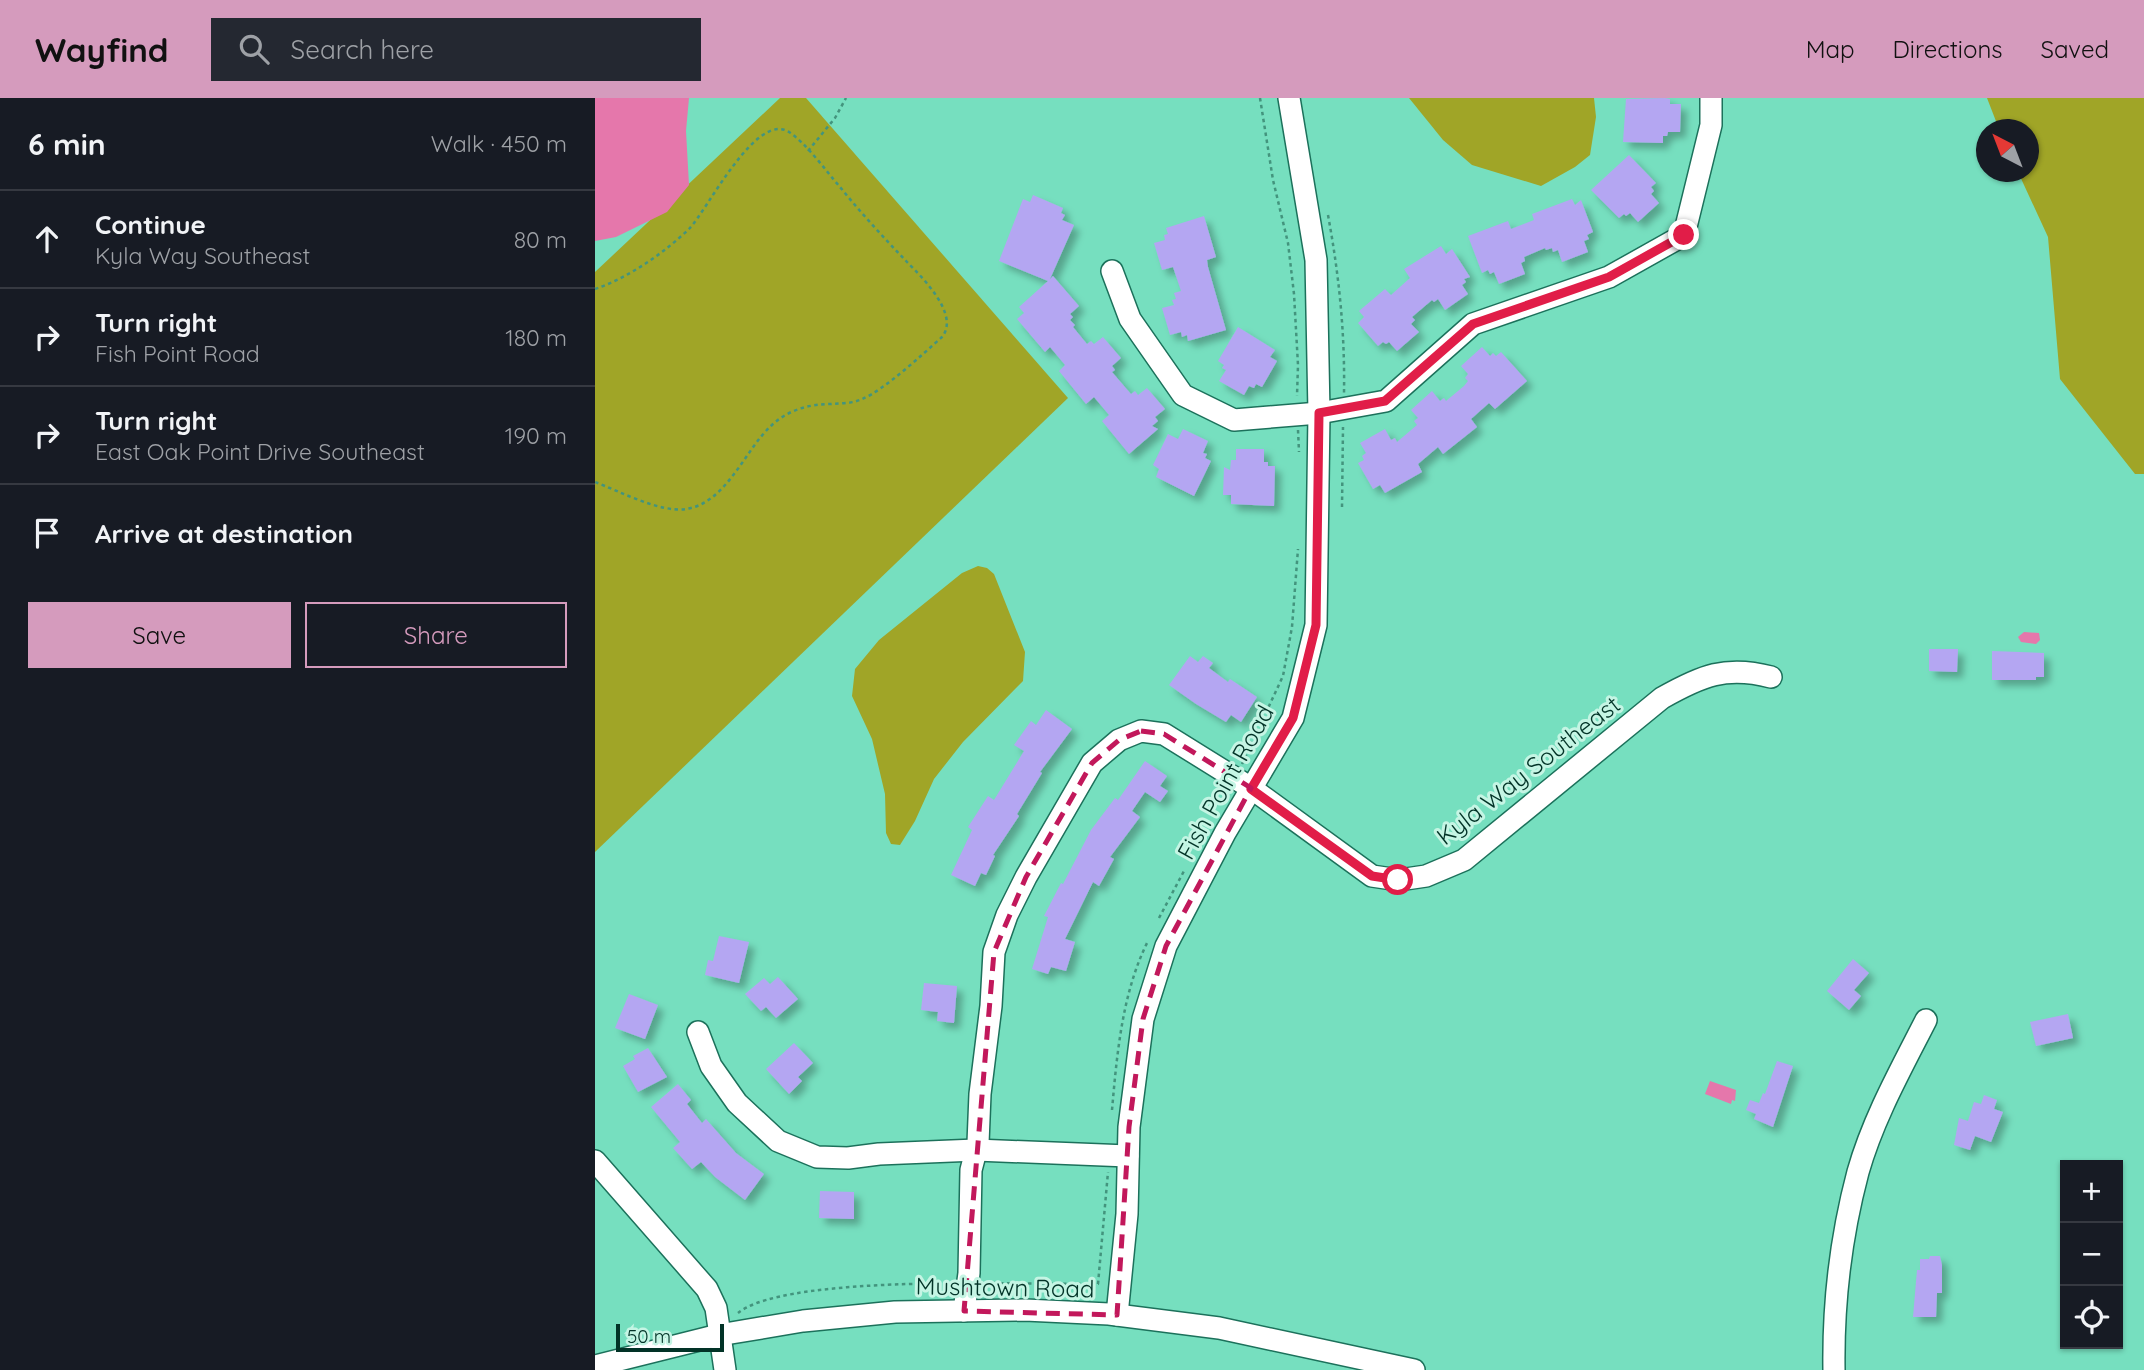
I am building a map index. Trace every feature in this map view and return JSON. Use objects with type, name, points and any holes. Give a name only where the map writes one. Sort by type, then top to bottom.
[{"type":"street","name":"Fish Point Road","points":[[1117,1315],[1127,1214],[1118,1155],[1129,1127],[1143,1019],[1166,946],[1243,783],[1293,718],[1316,625],[1319,413],[1316,260],[1289,98]]},
{"type":"street","points":[[1112,271],[1130,319],[1183,395],[1234,421],[1319,413],[1385,401],[1473,324],[1609,277],[1684,235],[1711,125],[1711,98]]},
{"type":"street","name":"Kyla Way Southeast","points":[[964,1311],[968,1283],[971,1170],[976,1150],[994,952],[1007,915],[1026,877],[1092,763],[1119,740],[1140,731],[1164,734],[1243,783],[1372,876],[1398,880],[1426,876],[1464,860],[1662,698],[1690,682],[1716,673],[1749,671],[1771,677]]},
{"type":"street","points":[[1834,1370],[1840,1262],[1858,1172],[1886,1098],[1926,1020]]},
{"type":"street","points":[[698,1032],[711,1066],[737,1103],[778,1141],[817,1157],[848,1158],[976,1150],[1118,1155]]},
{"type":"street","points":[[595,1161],[707,1289],[716,1308],[725,1370]]},
{"type":"street","name":"Mushtown Road","points":[[595,1366],[718,1328],[882,1313],[1025,1310],[1117,1315],[1219,1328],[1414,1370]]},
{"type":"path","points":[[808,151],[835,118],[846,98]]},
{"type":"path","points":[[1260,98],[1273,180],[1288,243],[1294,294],[1298,365],[1296,415],[1300,455]]},
{"type":"path","points":[[595,289],[641,264],[688,230],[747,148],[762,134],[772,130],[789,132],[808,151],[872,226],[924,279],[947,316],[945,334],[871,395],[861,400],[808,406],[783,417],[771,426],[722,487],[694,506],[686,509],[662,506],[595,482]]},
{"type":"path","points":[[1243,783],[1283,676],[1292,627],[1299,544]]},
{"type":"path","points":[[1154,928],[1189,862]]},
{"type":"path","points":[[1111,1118],[1117,1055],[1126,1005],[1149,939]]},
{"type":"path","points":[[718,1328],[746,1306],[758,1302],[882,1284],[1098,1284],[1118,1155]]},
{"type":"highlighted area","points":[[1141,731],[1164,734],[1251,788],[1166,946],[1143,1019],[1129,1127],[1117,1315],[964,1311],[994,952],[1026,877],[1092,763],[1119,740]]},
{"type":"shaded area","points":[[595,98],[689,98],[686,131],[689,185],[667,212],[616,237],[595,241]]},
{"type":"shaded area","points":[[780,98],[806,98],[1068,398],[595,852],[595,272]]},
{"type":"shaded area","points":[[1409,98],[1594,98],[1596,117],[1590,155],[1575,167],[1541,186],[1472,165],[1443,140]]},
{"type":"shaded area","points":[[1987,98],[2144,98],[2144,474],[2135,474],[2060,379],[2048,237],[2023,182],[2039,182],[2039,119],[1995,119]]},
{"type":"shaded area","points":[[978,566],[987,568],[994,574],[1025,652],[1023,681],[963,742],[934,779],[915,821],[900,845],[891,844],[886,833],[885,794],[872,739],[852,696],[855,669],[879,640],[962,573]]},
{"type":"shaded area","points":[[2024,632],[2039,633],[2040,640],[2036,644],[2021,642],[2018,637]]},
{"type":"shaded area","points":[[1710,1081],[1736,1090],[1735,1101],[1732,1100],[1731,1104],[1705,1094]]},
{"type":"building","points":[[1626,99],[1670,99],[1670,104],[1681,104],[1680,132],[1668,132],[1667,136],[1663,136],[1663,143],[1623,142]]},
{"type":"building","points":[[1629,155],[1656,183],[1651,187],[1654,191],[1651,194],[1659,203],[1638,222],[1630,213],[1619,218],[1591,190]]},
{"type":"building","points":[[1033,195],[1063,208],[1061,213],[1065,215],[1062,220],[1074,225],[1050,279],[1053,276],[1079,306],[1070,314],[1073,317],[1070,320],[1075,325],[1073,327],[1087,344],[1091,341],[1094,344],[1103,337],[1121,358],[1112,366],[1115,370],[1112,372],[1131,394],[1135,391],[1138,395],[1147,388],[1165,409],[1155,417],[1158,421],[1152,426],[1158,429],[1129,454],[1102,421],[1109,415],[1094,397],[1086,404],[1059,371],[1065,365],[1050,347],[1045,352],[1017,319],[1024,313],[1019,307],[1048,281],[999,261],[1023,199],[1030,202]]},
{"type":"building","points":[[1572,199],[1575,205],[1581,200],[1593,232],[1587,235],[1589,239],[1584,241],[1588,252],[1562,262],[1558,250],[1553,252],[1552,248],[1545,248],[1524,257],[1525,261],[1521,263],[1525,274],[1499,284],[1494,272],[1490,274],[1488,270],[1482,273],[1468,236],[1508,221],[1511,229],[1534,220],[1532,214]]},
{"type":"building","points":[[1204,216],[1216,257],[1207,260],[1208,267],[1226,330],[1188,341],[1187,335],[1182,337],[1181,332],[1170,335],[1162,308],[1174,305],[1174,293],[1181,291],[1173,267],[1162,270],[1154,243],[1165,240],[1164,235],[1168,234],[1166,228]]},
{"type":"building","points":[[1441,246],[1446,254],[1452,249],[1470,277],[1464,279],[1466,282],[1462,285],[1468,294],[1445,310],[1438,299],[1434,302],[1432,300],[1412,317],[1415,320],[1411,324],[1419,332],[1397,351],[1389,342],[1378,346],[1358,323],[1364,317],[1359,311],[1385,289],[1391,295],[1410,278],[1404,269]]},
{"type":"building","points":[[1238,327],[1275,350],[1270,357],[1277,361],[1262,387],[1256,384],[1254,388],[1249,386],[1244,395],[1219,381],[1226,370],[1218,361]]},
{"type":"building","points":[[1482,347],[1490,356],[1501,352],[1527,381],[1495,409],[1489,403],[1471,419],[1477,427],[1443,454],[1438,447],[1418,464],[1422,472],[1385,493],[1380,485],[1373,489],[1358,463],[1364,460],[1362,456],[1366,453],[1360,443],[1385,429],[1391,440],[1395,438],[1397,442],[1417,425],[1414,421],[1418,418],[1411,410],[1432,391],[1440,401],[1444,398],[1446,401],[1464,386],[1468,381],[1465,378],[1468,374],[1461,366]]},
{"type":"building","points":[[1183,429],[1208,441],[1203,453],[1207,454],[1205,458],[1211,461],[1194,496],[1156,477],[1159,469],[1153,465],[1168,434],[1178,439]]},
{"type":"building","points":[[1236,449],[1264,449],[1264,462],[1268,462],[1268,466],[1275,466],[1274,506],[1231,504],[1231,495],[1223,495],[1224,467],[1230,470],[1231,460],[1236,460]]},
{"type":"building","points":[[1929,649],[1958,649],[1957,672],[1929,671]]},
{"type":"building","points":[[1992,651],[2044,653],[2044,677],[2036,677],[2036,680],[1992,680]]},
{"type":"building","points":[[1190,656],[1198,662],[1203,656],[1213,663],[1209,668],[1228,682],[1230,679],[1257,697],[1241,722],[1231,715],[1226,722],[1169,685]]},
{"type":"building","points":[[1046,710],[1072,729],[1040,772],[1042,773],[1017,814],[1019,816],[993,855],[995,856],[986,875],[981,873],[975,886],[951,875],[972,830],[968,827],[988,796],[994,800],[1024,751],[1014,745],[1031,721],[1036,725]]},
{"type":"building","points":[[1145,761],[1167,776],[1160,786],[1168,791],[1160,802],[1145,792],[1132,811],[1140,817],[1110,857],[1114,859],[1099,886],[1093,882],[1065,939],[1075,942],[1066,971],[1051,967],[1048,974],[1032,969],[1048,917],[1044,916],[1061,883],[1063,884],[1091,830],[1115,798],[1118,800]]},
{"type":"building","points":[[719,936],[749,942],[739,983],[705,975],[708,960],[713,961]]},
{"type":"building","points":[[1853,959],[1869,973],[1854,990],[1861,996],[1849,1010],[1827,991]]},
{"type":"building","points":[[778,977],[798,999],[776,1018],[766,1007],[761,1011],[745,994],[764,978],[770,984]]},
{"type":"building","points":[[924,983],[957,986],[954,1023],[937,1021],[938,1012],[921,1010]]},
{"type":"building","points":[[629,994],[658,1005],[645,1039],[615,1028]]},
{"type":"building","points":[[2068,1014],[2073,1038],[2036,1046],[2030,1022]]},
{"type":"building","points":[[794,1043],[813,1063],[798,1077],[802,1081],[789,1094],[766,1069]]},
{"type":"building","points":[[648,1048],[667,1077],[638,1092],[623,1066],[635,1059],[633,1056]]},
{"type":"building","points":[[1777,1061],[1793,1066],[1773,1127],[1754,1119],[1756,1114],[1746,1110],[1750,1100],[1759,1103],[1763,1093],[1765,1094]]},
{"type":"building","points":[[678,1084],[691,1100],[687,1104],[702,1123],[706,1119],[736,1153],[764,1174],[745,1200],[715,1177],[701,1162],[692,1169],[673,1148],[680,1142],[651,1107]]},
{"type":"building","points":[[1984,1095],[1997,1100],[1994,1109],[2003,1112],[1991,1142],[1975,1136],[1970,1150],[1954,1145],[1959,1118],[1968,1121],[1974,1102],[1981,1104]]},
{"type":"building","points":[[820,1191],[854,1192],[854,1219],[819,1218]]},
{"type":"building","points":[[1930,1256],[1940,1256],[1942,1265],[1942,1293],[1937,1293],[1936,1317],[1913,1317],[1920,1259],[1929,1259]]},
{"type":"route","points":[[1398,880],[1372,876],[1251,789],[1293,718],[1316,625],[1319,413],[1385,401],[1473,324],[1609,277],[1684,235]]}]
